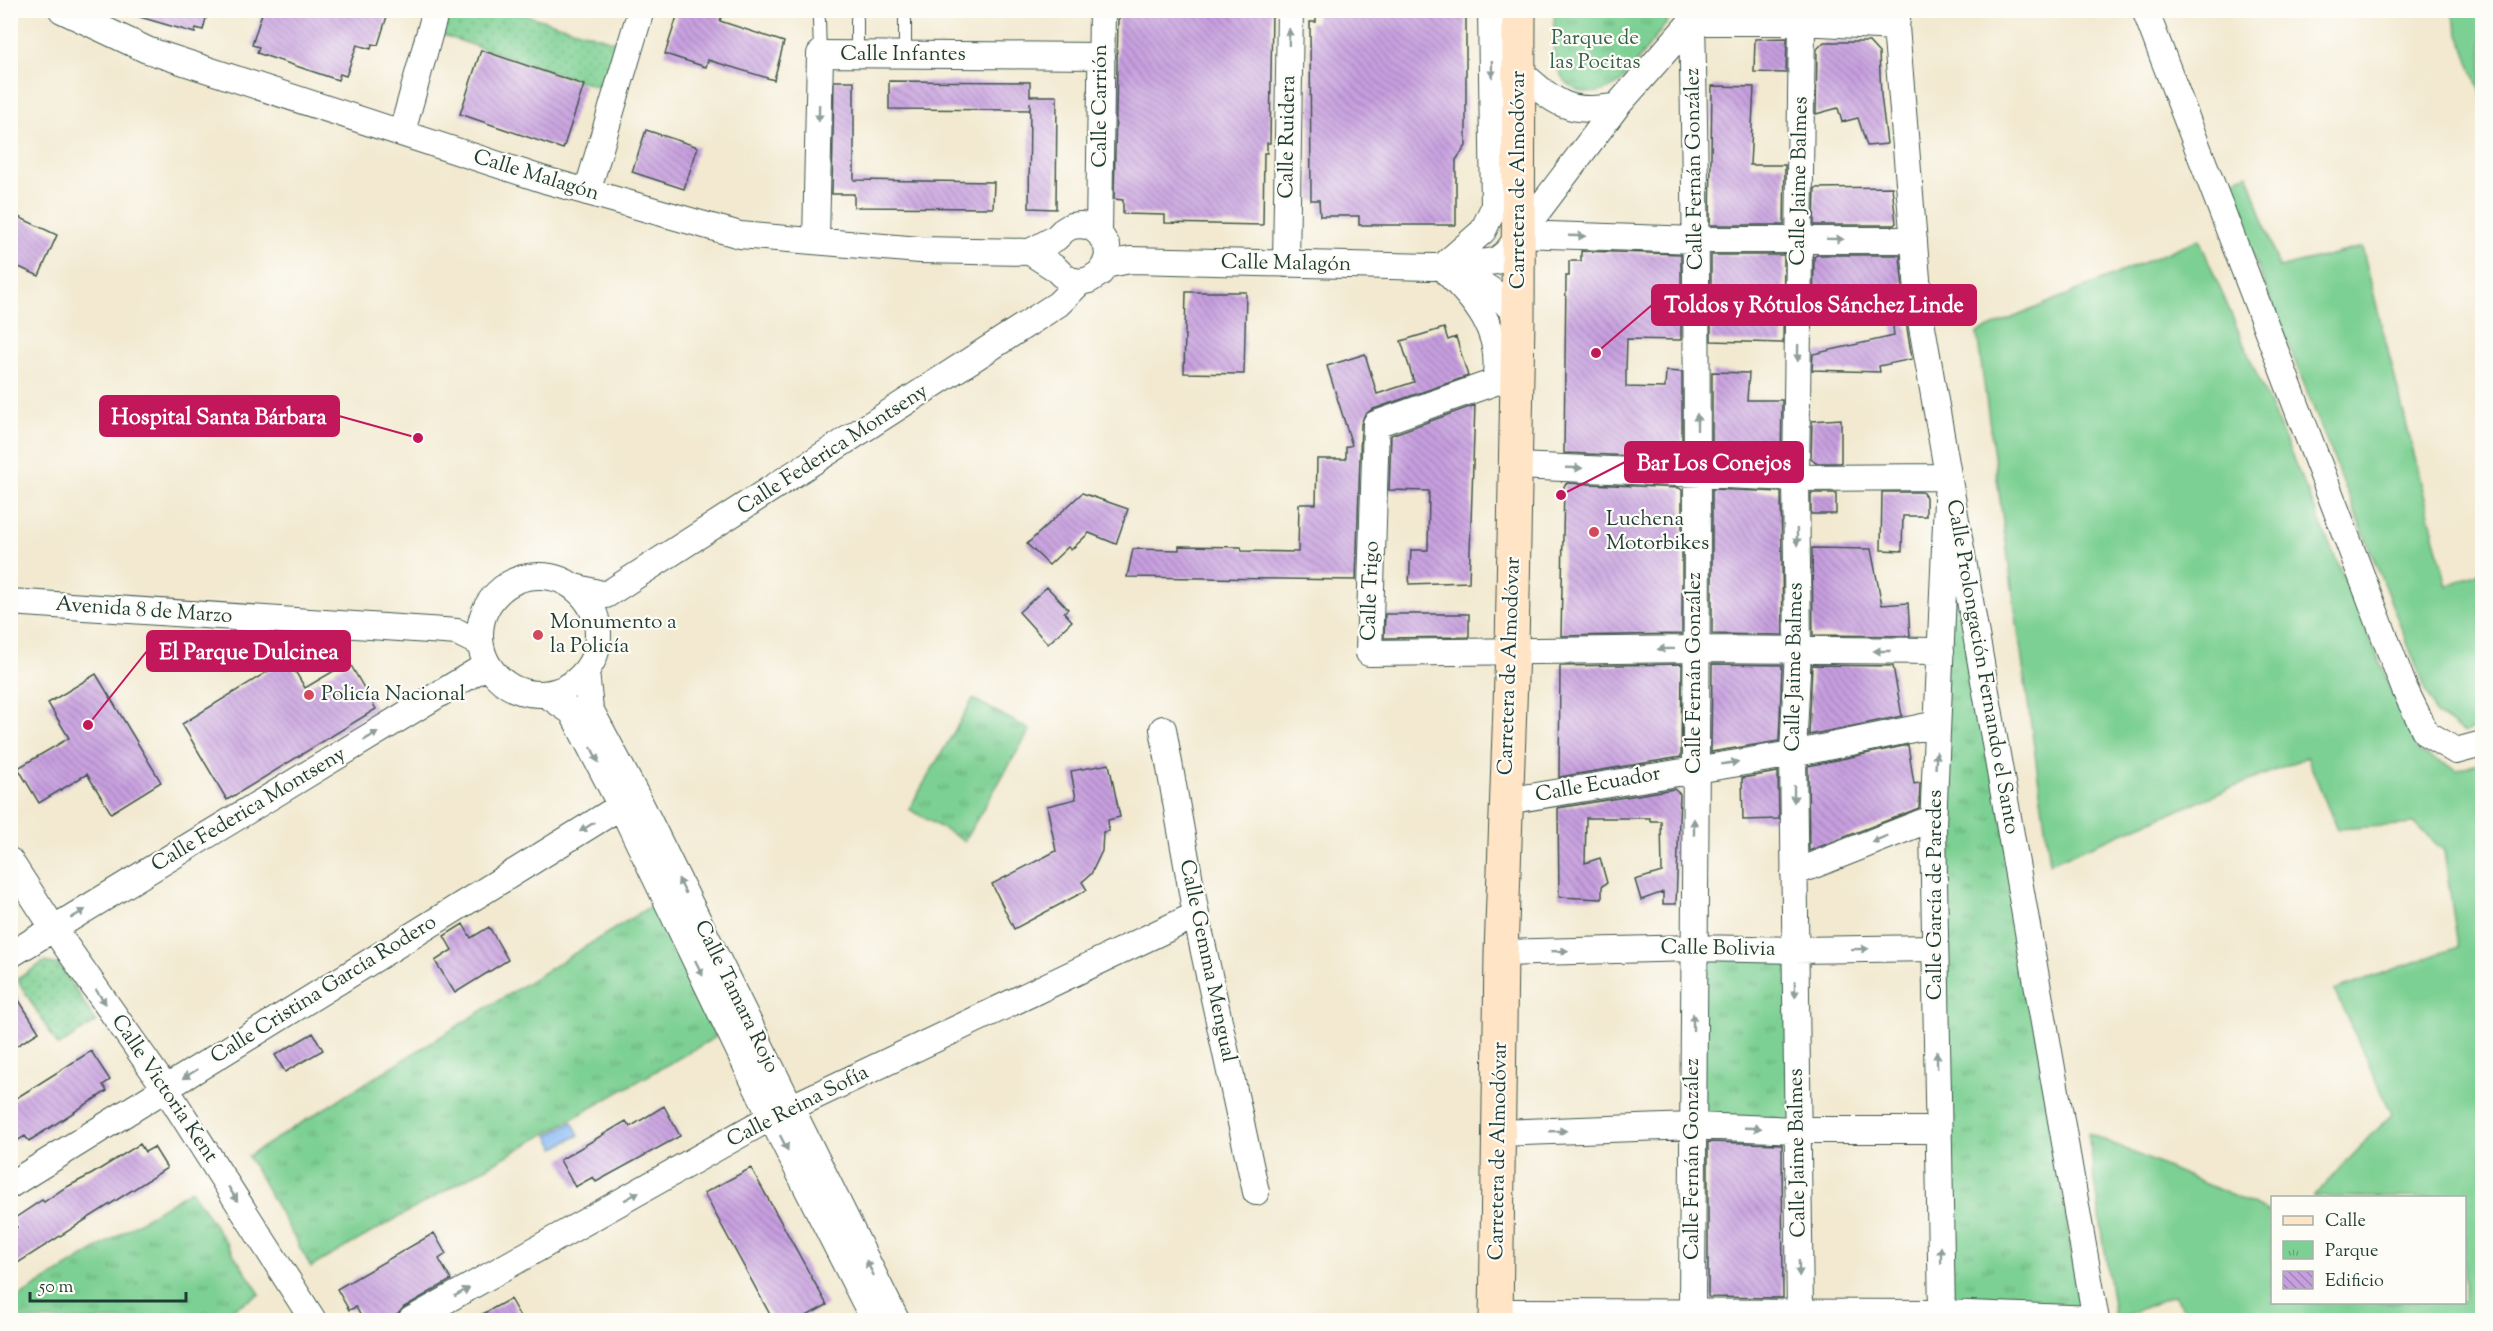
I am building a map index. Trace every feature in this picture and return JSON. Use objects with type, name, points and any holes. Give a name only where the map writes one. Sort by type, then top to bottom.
[{"type":"main road","name":"Carretera de Almodóvar","points":[[1496,1316],[1501,953],[1512,650],[1519,234],[1519,10]]},
{"type":"street","name":"Calle Malagón","points":[[62,10],[147,50],[545,180],[740,235],[920,250],[1030,252],[1056,238],[1071,226],[1104,246],[1286,264],[1442,267],[1496,261],[1506,253],[1617,106],[1696,16]]},
{"type":"street","points":[[402,132],[436,10]]},
{"type":"street","points":[[587,192],[641,10]]},
{"type":"street","name":"Calle Carrión","points":[[1102,10],[1100,202],[1104,246]]},
{"type":"street","name":"Calle Ruidera","points":[[1286,264],[1290,10]]},
{"type":"street","points":[[1442,267],[1483,231],[1494,207],[1491,10]]},
{"type":"street","points":[[2145,10],[2405,690],[2426,734],[2456,751],[2482,744]]},
{"type":"street","points":[[1696,16],[1802,22],[1897,19]]},
{"type":"street","name":"Calle Fernán González","points":[[1692,1312],[1697,472],[1696,16]]},
{"type":"street","name":"Calle Prolongación Fernando el Santo","points":[[1897,19],[1920,315],[2096,1320]]},
{"type":"street","name":"Calle Jaime Balmes","points":[[1800,1313],[1793,754],[1798,650],[1796,478],[1802,22]]},
{"type":"street","name":"Calle Infantes","points":[[816,241],[820,54],[1102,56]]},
{"type":"street","points":[[1519,71],[1548,97],[1566,105],[1595,110],[1617,106]]},
{"type":"street","points":[[1519,234],[1697,240],[1799,238],[1914,240]]},
{"type":"street","points":[[1056,238],[1052,247],[1052,256],[1065,275]]},
{"type":"street","points":[[1030,252],[1065,275],[1094,277],[1104,246]]},
{"type":"street","name":"Calle Malagón","points":[[1442,267],[1483,284],[1509,305],[1518,304]]},
{"type":"street","name":"Calle Trigo","points":[[1442,267],[1477,303],[1489,325],[1497,368],[1495,382],[1376,424],[1369,652],[1512,650]]},
{"type":"street","name":"Calle Federica Montseny","points":[[606,595],[1058,304],[1065,275]]},
{"type":"street","points":[[1515,466],[1796,478],[1948,477]]},
{"type":"street","name":"Calle García de Paredes","points":[[1942,1313],[1933,818],[1948,477]]},
{"type":"street","points":[[531,576],[554,577],[575,587],[606,595],[598,627],[597,650],[586,672],[569,687],[547,695],[523,693],[502,683],[476,640],[491,599],[508,583],[531,576]]},
{"type":"street","points":[[575,587],[590,605],[598,627]]},
{"type":"street","name":"Avenida 8 de Marzo","points":[[10,602],[476,640]]},
{"type":"street","name":"Calle Federica Montseny","points":[[10,955],[54,929],[476,640]]},
{"type":"street","points":[[1512,650],[1941,651]]},
{"type":"street","name":"Calle Tamara Rojo","points":[[586,672],[590,709],[629,802],[781,1112],[874,1320]]},
{"type":"street","name":"Calle Tamara Rojo","points":[[547,695],[572,712],[629,802]]},
{"type":"street","name":"Calle Ecuador","points":[[1506,801],[1793,754],[1937,724]]},
{"type":"street","name":"Calle Gemma Mengual","points":[[1163,729],[1196,915],[1256,1192]]},
{"type":"street","name":"Calle Cristina García Rodero","points":[[10,1185],[629,802]]},
{"type":"street","points":[[1794,873],[1933,818]]},
{"type":"street","name":"Calle Victoria Kent","points":[[10,861],[54,929],[166,1089],[313,1320]]},
{"type":"street","name":"Calle Reina Sofía","points":[[411,1320],[781,1112],[1196,915]]},
{"type":"street","name":"Calle Bolivia","points":[[1501,953],[1694,948],[1795,950],[1935,948]]},
{"type":"street","name":"Calle Tamara Rojo","points":[[781,1112],[896,1320]]},
{"type":"street","points":[[1499,1133],[1693,1126],[1798,1130],[1938,1130]]},
{"type":"street","points":[[1496,1316],[1692,1312],[1942,1313],[2096,1320]]},
{"type":"lane","points":[[857,19],[857,54]]},
{"type":"lane","points":[[819,20],[820,54]]},
{"type":"lane","points":[[905,20],[905,55]]},
{"type":"green space","name":"Parque de las Pocitas","points":[[1555,10],[1676,11],[1621,82],[1609,89],[1587,93],[1569,85],[1557,66],[1553,42]]},
{"type":"green space","points":[[436,11],[512,11],[630,46],[616,93],[431,31]]},
{"type":"green space","points":[[2451,11],[2482,11],[2482,98]]},
{"type":"green space","points":[[2248,174],[2279,268],[2362,247],[2447,586],[2482,571],[2482,725],[2464,733],[2435,713],[2224,183]]},
{"type":"green space","points":[[2199,239],[2418,751],[2457,770],[2482,763],[2482,1320],[2191,1320],[2174,1295],[2115,1320],[2088,1133],[2271,1213],[2271,1304],[2466,1304],[2466,1196],[2314,1196],[2392,1114],[2334,990],[2458,947],[2444,851],[2415,824],[2337,829],[2307,757],[2050,863],[1977,333]]},
{"type":"green space","points":[[1948,477],[2082,1318],[1942,1313],[1938,1130]]},
{"type":"green space","points":[[973,699],[1030,730],[964,841],[909,809]]},
{"type":"green space","points":[[654,904],[716,1037],[311,1267],[248,1156]]},
{"type":"green space","points":[[1694,948],[1795,950],[1798,1130],[1693,1126]]},
{"type":"green space","points":[[44,962],[60,965],[96,1022],[58,1046],[17,979]]},
{"type":"green space","points":[[191,1190],[260,1294],[212,1320],[11,1320],[11,1302]]},
{"type":"water","points":[[572,1122],[579,1135],[555,1148],[548,1135]]},
{"type":"building","points":[[134,10],[208,10],[203,30],[196,28],[195,33],[133,15]]},
{"type":"building","points":[[263,10],[389,10],[378,45],[372,44],[371,49],[357,45],[346,76],[340,74],[338,80],[257,53],[259,47],[252,45]]},
{"type":"building","points":[[679,10],[723,10],[720,21],[784,42],[774,80],[708,60],[706,67],[665,54]]},
{"type":"building","points":[[1148,10],[1272,10],[1270,143],[1267,143],[1267,153],[1264,153],[1263,225],[1165,223],[1165,215],[1123,214],[1123,200],[1114,199],[1118,20],[1124,12],[1148,13]]},
{"type":"building","points":[[1336,10],[1466,10],[1466,146],[1456,160],[1456,225],[1359,225],[1359,216],[1320,216],[1319,200],[1311,200],[1310,22],[1316,22],[1316,13],[1336,13]]},
{"type":"building","points":[[1787,38],[1786,73],[1754,72],[1755,39]]},
{"type":"building","points":[[1824,42],[1869,42],[1879,53],[1887,144],[1867,146],[1858,118],[1842,122],[1838,108],[1816,114],[1817,49]]},
{"type":"building","points":[[481,50],[584,85],[563,149],[460,114]]},
{"type":"building","points":[[834,81],[854,81],[854,180],[994,182],[993,208],[854,207],[854,194],[832,194]]},
{"type":"building","points":[[889,81],[1030,82],[1030,96],[1057,96],[1056,209],[1029,208],[1030,110],[889,109]]},
{"type":"building","points":[[1712,86],[1754,87],[1750,165],[1785,165],[1784,225],[1710,225]]},
{"type":"building","points":[[646,130],[698,147],[684,189],[632,172]]},
{"type":"building","points":[[1892,187],[1896,223],[1894,225],[1814,225],[1815,188]]},
{"type":"building","points":[[10,213],[57,235],[39,276],[10,263]]},
{"type":"building","points":[[1581,251],[1681,254],[1681,340],[1627,339],[1626,387],[1665,388],[1666,371],[1682,372],[1682,458],[1564,453],[1566,276],[1569,276],[1569,261],[1581,261]]},
{"type":"building","points":[[1711,255],[1784,255],[1783,343],[1711,341]]},
{"type":"building","points":[[1817,255],[1900,255],[1905,316],[1912,359],[1879,366],[1880,372],[1812,370],[1813,354],[1894,336],[1890,297],[1813,314],[1814,257]]},
{"type":"building","points":[[1186,292],[1246,292],[1244,374],[1184,373]]},
{"type":"building","points":[[1444,328],[1448,340],[1456,337],[1468,376],[1371,410],[1364,416],[1361,424],[1356,580],[1127,577],[1133,549],[1179,550],[1179,546],[1241,547],[1242,551],[1298,552],[1299,504],[1316,504],[1317,459],[1346,459],[1346,447],[1352,445],[1327,366],[1365,354],[1377,394],[1414,382],[1401,341]]},
{"type":"building","points":[[1712,372],[1749,373],[1747,400],[1782,400],[1781,462],[1712,459]]},
{"type":"building","points":[[1475,405],[1469,582],[1409,584],[1411,550],[1428,550],[1429,491],[1389,490],[1391,435]]},
{"type":"building","points":[[1841,419],[1841,463],[1816,463],[1811,458],[1812,421]]},
{"type":"building","points":[[1567,483],[1679,488],[1682,490],[1682,634],[1561,636],[1564,486]]},
{"type":"building","points":[[1712,489],[1781,492],[1783,635],[1712,634]]},
{"type":"building","points":[[1882,492],[1922,492],[1926,497],[1926,516],[1903,516],[1902,551],[1881,550]]},
{"type":"building","points":[[1082,493],[1128,509],[1116,544],[1089,533],[1071,550],[1068,547],[1049,565],[1027,544]]},
{"type":"building","points":[[1811,493],[1836,493],[1836,514],[1811,514]]},
{"type":"building","points":[[1812,548],[1871,549],[1882,605],[1908,603],[1910,636],[1813,635]]},
{"type":"building","points":[[1047,587],[1068,609],[1064,612],[1072,621],[1048,644],[1019,612]]},
{"type":"building","points":[[1385,614],[1469,614],[1469,637],[1384,638]]},
{"type":"building","points":[[288,659],[305,688],[349,662],[376,709],[227,800],[182,724]]},
{"type":"building","points":[[1682,664],[1681,757],[1559,777],[1560,666]]},
{"type":"building","points":[[1712,664],[1782,665],[1779,741],[1711,752]]},
{"type":"building","points":[[1812,665],[1893,666],[1902,716],[1809,735]]},
{"type":"building","points":[[96,674],[161,782],[111,813],[87,774],[39,803],[18,768],[69,738],[48,703]]},
{"type":"building","points":[[1908,745],[1914,784],[1920,783],[1919,808],[1809,851],[1808,766]]},
{"type":"building","points":[[1109,764],[1120,817],[1108,820],[1109,831],[1103,832],[1102,851],[1091,874],[1082,882],[1087,890],[1014,929],[992,884],[1056,851],[1047,806],[1076,799],[1071,771]]},
{"type":"building","points":[[1778,772],[1779,819],[1743,820],[1742,778]]},
{"type":"building","points":[[1674,789],[1680,794],[1676,904],[1663,904],[1663,892],[1641,900],[1635,880],[1662,872],[1661,821],[1650,821],[1650,818],[1586,818],[1585,863],[1600,858],[1607,883],[1602,886],[1602,899],[1559,897],[1558,808]]},
{"type":"building","points":[[463,924],[471,938],[489,927],[508,960],[455,993],[435,961],[452,950],[444,936]]},
{"type":"building","points":[[10,986],[39,1032],[10,1050]]},
{"type":"building","points":[[313,1033],[323,1050],[285,1072],[275,1055]]},
{"type":"building","points":[[91,1051],[110,1080],[103,1085],[107,1091],[29,1141],[25,1136],[17,1141],[10,1131],[10,1102]]},
{"type":"building","points":[[664,1106],[680,1136],[596,1182],[593,1177],[575,1187],[560,1160],[626,1121],[630,1127]]},
{"type":"building","points":[[1708,1142],[1782,1144],[1783,1298],[1708,1297]]},
{"type":"building","points":[[140,1144],[145,1152],[154,1147],[167,1168],[10,1268],[10,1232],[17,1227],[12,1220],[42,1200],[44,1202]]},
{"type":"building","points":[[751,1168],[827,1305],[799,1320],[773,1320],[704,1193]]},
{"type":"building","points":[[434,1233],[446,1254],[439,1259],[451,1280],[404,1307],[398,1314],[387,1320],[363,1320],[356,1307],[349,1310],[337,1289]]},
{"type":"building","points":[[510,1299],[522,1320],[472,1320]]},
{"type":"place","name":"Toldos y Rótulos Sánchez Linde","points":[[1596,353]]},
{"type":"place","name":"Hospital Santa Bárbara","points":[[418,438]]},
{"type":"place","name":"Bar Los Conejos","points":[[1561,495]]},
{"type":"place","name":"Luchena Motorbikes","points":[[1594,532]]},
{"type":"place","name":"Monumento a la Policía","points":[[538,635]]},
{"type":"place","name":"Policía Nacional","points":[[309,695]]},
{"type":"place","name":"El Parque Dulcinea","points":[[88,725]]}]
